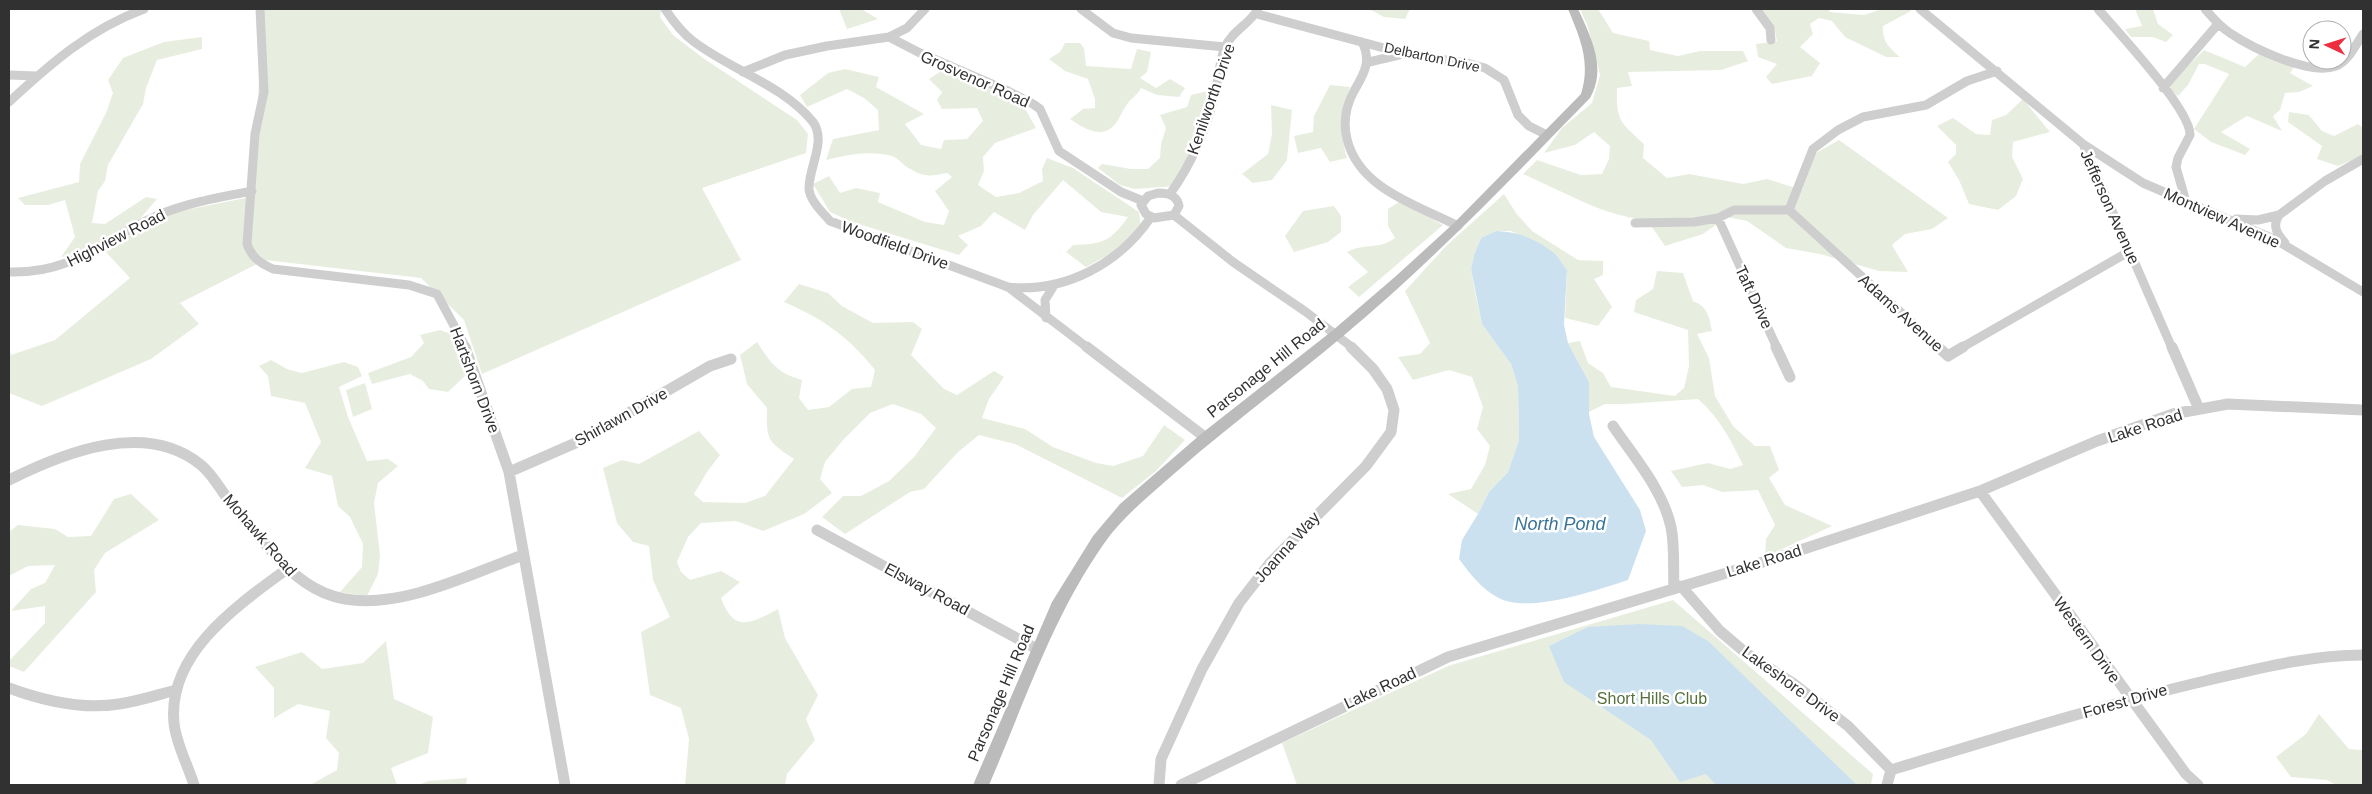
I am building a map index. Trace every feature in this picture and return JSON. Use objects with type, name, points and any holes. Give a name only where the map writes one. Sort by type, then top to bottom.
[{"type":"street","points":[[9,102],[64,52],[91,32],[110,22],[144,9]]},
{"type":"street","name":"Hartshorn Drive","points":[[260,9],[264,92],[255,134],[247,244],[250,253],[257,261],[280,270],[409,285],[437,294],[462,338],[509,472],[565,785]]},
{"type":"street","name":"Woodfield Drive","points":[[664,9],[676,26],[693,41],[773,90],[807,116],[815,125],[818,139],[809,190],[814,201],[830,220],[1004,286],[1206,438]]},
{"type":"street","points":[[743,72],[785,54],[889,37],[907,28],[925,9]]},
{"type":"street","points":[[1081,9],[1113,32],[1131,38],[1225,47]]},
{"type":"street","name":"Parsonage Hill Road","points":[[981,785],[1037,649],[1057,606],[1098,540],[1125,508],[1206,438],[1337,334],[1402,279],[1458,226],[1586,95],[1592,81],[1593,62],[1590,48],[1574,9]]},
{"type":"street","points":[[1756,9],[1770,28],[1771,40]]},
{"type":"street","name":"Jefferson Avenue","points":[[1920,9],[1997,71],[2082,144],[2199,409]]},
{"type":"street","points":[[2098,9],[2163,88],[2190,130],[2188,142],[2176,161],[2178,180],[2186,202]]},
{"type":"street","points":[[2206,9],[2218,24],[2249,43],[2311,67],[2327,69],[2338,66],[2363,34]]},
{"type":"street","name":"Kenilworth Drive","points":[[1170,194],[1184,174],[1206,126],[1225,47],[1233,36],[1258,11]]},
{"type":"street","name":"Delbarton Drive","points":[[1258,11],[1410,55],[1467,63],[1496,73],[1508,86],[1518,115],[1529,126],[1547,135]]},
{"type":"street","points":[[2163,88],[2218,24]]},
{"type":"street","name":"Grosvenor Road","points":[[889,37],[917,53],[1007,90],[1034,105],[1040,109],[1059,151],[1121,192],[1143,201]]},
{"type":"street","points":[[1362,42],[1368,52],[1369,62],[1347,108],[1346,124],[1350,153],[1369,178],[1383,188],[1458,226]]},
{"type":"street","points":[[1369,62],[1390,56],[1410,55]]},
{"type":"street","points":[[1635,223],[1694,222],[1718,218],[1734,210],[1789,210],[1813,149],[1838,130],[1863,117],[1926,105],[1972,79],[1997,71]]},
{"type":"street","points":[[9,75],[37,76]]},
{"type":"street","name":"Montview Avenue","points":[[2082,144],[2124,173],[2186,202],[2276,240],[2363,292]]},
{"type":"street","points":[[2220,215],[2258,220],[2279,215],[2325,181],[2363,159]]},
{"type":"street","name":"Highview Road","points":[[9,272],[39,271],[72,262],[141,223],[170,211],[201,201],[252,191]]},
{"type":"street","points":[[1154,193],[1170,194],[1177,199],[1179,204],[1179,209],[1174,215],[1163,218],[1151,217],[1143,211],[1143,201],[1154,193]]},
{"type":"street","name":"Adams Avenue","points":[[1789,210],[1948,356],[2130,251]]},
{"type":"street","points":[[1174,215],[1242,269],[1337,334]]},
{"type":"street","points":[[2279,215],[2275,224],[2278,235],[2297,253]]},
{"type":"street","points":[[1004,286],[1034,290],[1053,287],[1108,260],[1138,236],[1151,217]]},
{"type":"street","name":"Taft Drive","points":[[1718,218],[1790,376]]},
{"type":"street","points":[[1046,318],[1045,300],[1053,287]]},
{"type":"street","name":"Joanna Way","points":[[1159,785],[1161,759],[1230,616],[1286,545],[1382,446],[1394,424],[1394,408],[1387,391],[1375,371],[1337,334]]},
{"type":"street","name":"Shirlawn Drive","points":[[509,472],[580,441],[710,366],[731,359]]},
{"type":"street","name":"Lake Road","points":[[1181,785],[1448,657],[1678,587],[1980,491],[2097,441],[2173,414],[2228,404],[2363,410]]},
{"type":"street","points":[[1613,426],[1651,484],[1669,519],[1678,587]]},
{"type":"street","name":"Mohawk Road","points":[[9,480],[59,458],[106,446],[148,444],[173,449],[192,458],[204,468],[243,518],[287,569],[304,584],[344,599],[385,600],[406,596],[523,555]]},
{"type":"street","name":"Western Drive","points":[[1980,491],[2130,699],[2186,774],[2198,785]]},
{"type":"street","name":"Elsway Road","points":[[817,530],[1037,649]]},
{"type":"street","points":[[194,785],[174,723],[176,690],[187,664],[206,637],[245,600],[287,569]]},
{"type":"street","name":"Lakeshore Drive","points":[[1678,587],[1747,654],[1794,684],[1848,726],[1891,770]]},
{"type":"street","name":"Forest Drive","points":[[1891,770],[2180,685],[2307,658],[2337,653],[2363,654]]},
{"type":"street","points":[[9,688],[32,698],[58,703],[88,705],[113,705],[176,690]]},
{"type":"street","points":[[1888,785],[1891,770]]},
{"type":"green space","points":[[261,9],[661,9],[660,17],[673,35],[703,58],[797,120],[808,134],[806,153],[702,188],[741,260],[482,374],[464,320],[421,278],[265,260],[180,303],[199,324],[151,359],[42,406],[9,393],[9,347],[11,355],[55,340],[130,278],[104,250],[161,215],[255,196]]},
{"type":"green space","points":[[839,9],[864,9],[878,19],[847,29]]},
{"type":"green space","points":[[1369,9],[1410,9],[1405,19],[1384,17]]},
{"type":"green space","points":[[1580,9],[1598,9],[1613,33],[1649,41],[1650,50],[1678,56],[1700,51],[1743,51],[1748,61],[1721,70],[1628,72],[1632,86],[1617,88],[1617,108],[1621,120],[1644,144],[1643,158],[1667,178],[1689,174],[1743,184],[1767,179],[1802,190],[1816,153],[1839,140],[1948,218],[1932,229],[1905,234],[1892,245],[1908,272],[1879,271],[1820,254],[1786,248],[1747,221],[1727,217],[1703,234],[1665,246],[1647,220],[1615,214],[1523,174],[1537,160],[1581,175],[1602,174],[1609,159],[1610,146],[1594,132],[1575,145],[1544,153],[1562,128],[1592,103],[1600,75],[1588,27]]},
{"type":"green space","points":[[1758,9],[1828,9],[1830,12],[1864,15],[1882,9],[1908,9],[1911,11],[1883,26],[1887,44],[1900,57],[1886,57],[1845,37],[1832,21],[1819,18],[1810,24],[1813,34],[1800,47],[1820,63],[1812,76],[1772,84],[1766,77],[1777,64],[1758,57],[1756,44],[1777,41],[1775,31]]},
{"type":"green space","points":[[2135,9],[2153,9],[2158,24],[2173,35],[2166,42],[2153,37],[2131,37],[2125,29],[2142,26]]},
{"type":"green space","points":[[202,37],[202,49],[157,60],[146,88],[143,104],[108,165],[105,181],[98,191],[92,223],[105,224],[146,197],[157,199],[139,220],[84,253],[61,257],[75,237],[65,200],[48,205],[25,205],[18,198],[79,182],[80,164],[106,113],[113,93],[108,80],[123,58],[164,42]]},
{"type":"green space","points":[[1065,43],[1080,43],[1084,48],[1086,66],[1131,69],[1137,49],[1151,52],[1147,72],[1140,78],[1156,88],[1170,79],[1185,88],[1179,97],[1157,95],[1141,88],[1111,128],[1099,132],[1087,129],[1070,119],[1083,109],[1095,108],[1095,99],[1088,79],[1065,71],[1049,59],[1060,52]]},
{"type":"green space","points":[[2204,50],[2245,67],[2262,51],[2297,63],[2290,73],[2313,86],[2299,92],[2285,93],[2280,110],[2273,116],[2282,131],[2247,116],[2221,132],[2250,149],[2245,155],[2211,142],[2194,129],[2229,74],[2205,64],[2199,64],[2188,85],[2178,96],[2166,87]]},
{"type":"green space","points":[[845,69],[879,77],[876,87],[924,114],[905,124],[921,145],[941,149],[944,140],[967,139],[983,121],[977,108],[942,109],[937,100],[942,92],[929,79],[944,69],[1001,92],[1024,107],[1036,128],[995,143],[983,157],[984,171],[978,185],[996,197],[1019,193],[1043,181],[1042,169],[1047,158],[1073,168],[1139,212],[1141,228],[1114,252],[1086,267],[1066,252],[1073,245],[1092,244],[1111,237],[1128,217],[1101,212],[1063,180],[1033,215],[1025,230],[994,212],[981,226],[958,236],[968,245],[959,255],[852,222],[830,212],[813,184],[829,176],[840,193],[856,188],[880,193],[878,202],[925,222],[944,225],[949,211],[935,191],[952,177],[947,173],[934,175],[920,174],[904,165],[895,157],[875,153],[842,156],[826,160],[833,139],[879,130],[878,110],[864,98],[847,89],[807,107],[800,95],[828,73]]},
{"type":"green space","points":[[1330,85],[1350,87],[1342,122],[1347,158],[1330,162],[1321,148],[1298,153],[1294,136],[1313,132],[1314,116]]},
{"type":"green space","points":[[1212,90],[1197,135],[1175,186],[1135,189],[1120,185],[1098,168],[1102,164],[1131,169],[1148,169],[1160,158],[1161,144],[1166,128],[1160,115],[1187,107],[1191,95]]},
{"type":"green space","points":[[2023,99],[2050,132],[2013,142],[2012,157],[2023,179],[2016,196],[1998,210],[1969,204],[1959,180],[1948,162],[1956,154],[1956,145],[1937,126],[1953,118],[1976,134],[1990,135],[1992,120],[2006,115]]},
{"type":"green space","points":[[1271,105],[1292,110],[1287,160],[1272,180],[1253,183],[1242,174],[1268,154],[1272,134]]},
{"type":"green space","points":[[2289,112],[2309,115],[2322,131],[2334,136],[2358,124],[2363,128],[2363,156],[2338,166],[2317,159],[2322,146],[2288,122]]},
{"type":"green space","points":[[1504,194],[1516,213],[1532,231],[1578,260],[1603,261],[1603,275],[1594,279],[1612,307],[1598,326],[1565,318],[1567,270],[1554,253],[1511,231],[1496,231],[1481,238],[1471,269],[1475,292],[1482,324],[1511,364],[1518,386],[1519,440],[1508,472],[1489,492],[1478,514],[1448,494],[1471,489],[1485,465],[1490,446],[1477,429],[1483,407],[1472,377],[1449,370],[1413,380],[1398,357],[1420,354],[1430,343],[1405,291],[1446,246]]},
{"type":"green space","points":[[1400,201],[1443,225],[1359,297],[1348,287],[1368,272],[1347,252],[1360,247],[1377,246],[1395,238],[1388,226],[1388,209]]},
{"type":"green space","points":[[1334,206],[1341,216],[1341,232],[1328,242],[1294,252],[1285,236],[1303,211]]},
{"type":"green space","points":[[1657,271],[1683,273],[1693,301],[1705,309],[1712,331],[1697,334],[1709,358],[1715,396],[1733,426],[1755,446],[1770,446],[1779,470],[1769,478],[1785,505],[1832,526],[1765,557],[1766,539],[1775,525],[1758,490],[1722,492],[1703,485],[1682,487],[1671,471],[1708,463],[1730,469],[1743,465],[1718,421],[1698,399],[1605,404],[1589,412],[1589,382],[1568,343],[1580,341],[1588,363],[1603,373],[1611,387],[1675,396],[1684,388],[1689,366],[1688,330],[1634,312],[1636,300],[1653,289]]},
{"type":"green space","points":[[799,284],[828,293],[842,306],[873,323],[913,322],[922,329],[911,355],[944,389],[957,395],[994,371],[1004,377],[989,399],[982,418],[1025,429],[1053,447],[1096,463],[1113,466],[1143,456],[1164,425],[1185,440],[1156,471],[1122,498],[1015,444],[979,435],[958,452],[924,489],[910,492],[845,534],[822,517],[843,496],[861,496],[889,481],[914,457],[936,428],[921,414],[893,404],[870,413],[844,439],[825,462],[820,479],[832,493],[804,514],[763,531],[736,521],[701,523],[688,537],[677,562],[681,572],[690,580],[721,571],[740,582],[721,598],[731,617],[737,621],[744,622],[759,619],[778,609],[785,638],[818,695],[806,719],[815,740],[787,774],[785,785],[685,785],[689,739],[681,708],[650,695],[641,632],[670,617],[653,580],[649,546],[633,542],[617,523],[603,468],[622,460],[639,464],[699,431],[720,455],[694,494],[703,502],[745,503],[765,496],[794,459],[770,439],[767,427],[767,408],[747,384],[740,355],[757,342],[775,366],[786,374],[802,380],[799,398],[808,410],[829,407],[852,389],[871,387],[875,370],[845,338],[823,322],[784,302]]},
{"type":"green space","points":[[440,330],[457,336],[466,375],[448,392],[429,389],[423,381],[410,374],[372,384],[368,373],[411,357],[424,343],[420,335]]},
{"type":"green space","points":[[271,360],[287,369],[302,373],[344,362],[358,367],[362,376],[339,387],[348,417],[367,461],[388,459],[398,466],[378,483],[374,503],[380,555],[378,574],[367,596],[340,592],[362,567],[363,544],[350,517],[338,506],[332,476],[305,468],[321,442],[305,403],[271,396],[268,376],[259,366]]},
{"type":"green space","points":[[365,383],[372,409],[353,417],[346,390]]},
{"type":"green space","points":[[131,494],[159,520],[105,553],[94,570],[96,592],[24,672],[9,666],[9,661],[45,623],[45,606],[11,611],[31,589],[45,583],[55,565],[28,566],[9,576],[9,532],[18,525],[55,529],[68,537],[91,536],[114,499]]},
{"type":"green space","name":"Short Hills Club","points":[[1673,600],[1873,774],[1871,785],[1297,785],[1282,743],[1448,666]]},
{"type":"green space","points":[[386,641],[394,699],[433,717],[428,753],[391,768],[397,785],[310,785],[337,770],[339,753],[326,738],[330,711],[298,704],[274,718],[274,688],[255,667],[302,652],[322,669],[363,663]]},
{"type":"green space","points":[[2319,714],[2349,749],[2363,750],[2363,785],[2336,785],[2327,780],[2291,777],[2276,757],[2306,734]]},
{"type":"green space","points":[[467,778],[466,785],[419,785],[428,781]]},
{"type":"water","name":"North Pond","points":[[1496,231],[1519,235],[1542,244],[1555,254],[1567,270],[1564,325],[1568,343],[1589,382],[1589,414],[1594,437],[1640,510],[1646,531],[1628,580],[1581,595],[1543,602],[1510,602],[1497,597],[1481,585],[1459,559],[1462,540],[1489,492],[1508,472],[1519,440],[1518,386],[1511,364],[1482,324],[1471,269],[1481,238]]},
{"type":"water","points":[[1639,624],[1682,626],[1708,641],[1857,785],[1716,785],[1706,774],[1680,782],[1651,740],[1564,682],[1549,646],[1588,627]]}]
